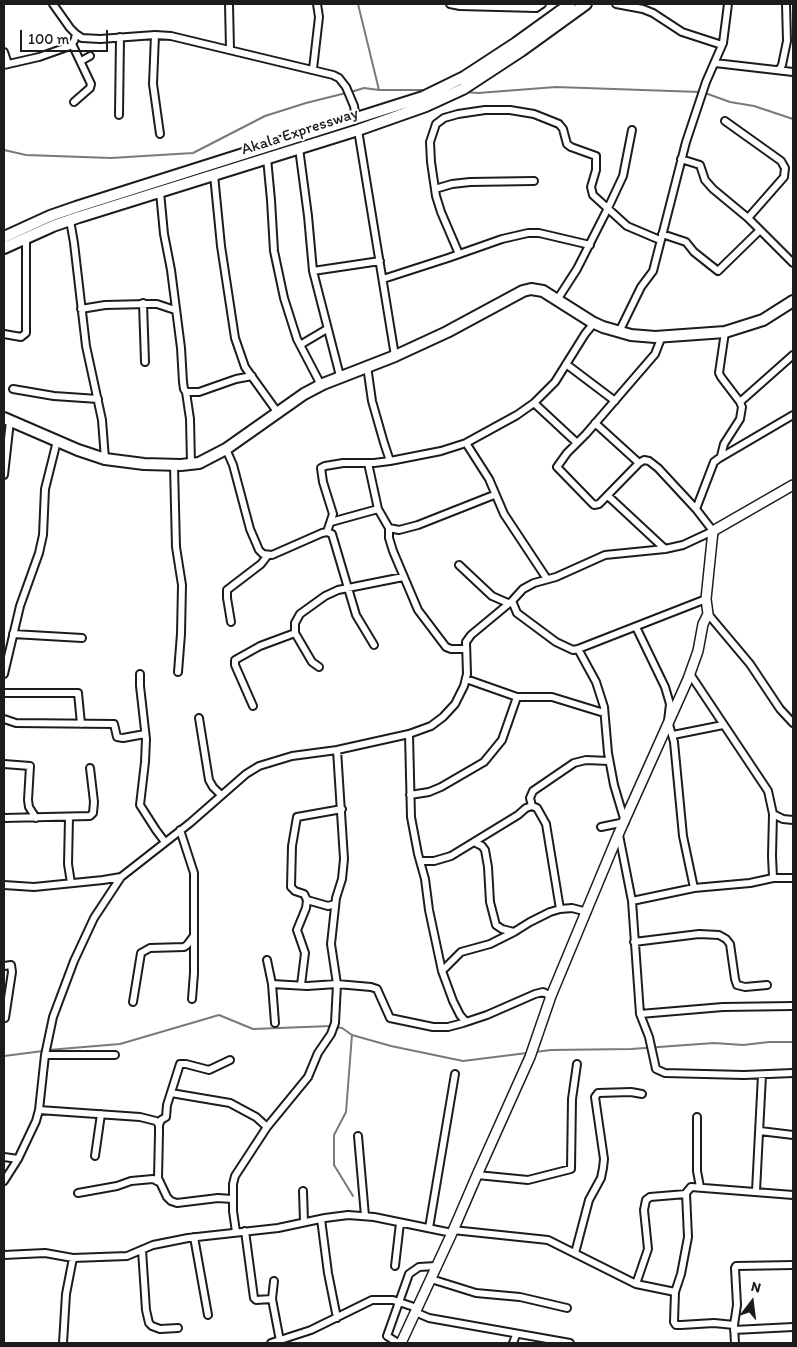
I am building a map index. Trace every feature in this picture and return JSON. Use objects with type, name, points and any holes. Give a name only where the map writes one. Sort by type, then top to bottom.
[{"type":"main road","name":"Akala Expressway","points":[[4,237],[50,216],[76,207],[278,149],[356,118],[427,99],[447,91],[464,77],[570,4]]},
{"type":"main road","name":"Akala Expressway","points":[[4,248],[70,220],[267,158],[278,149],[299,148],[358,130],[447,91],[463,89],[521,52],[586,4]]},
{"type":"main road","points":[[7,419],[105,459],[174,466],[199,463],[226,450],[304,394],[321,385],[395,356],[447,332],[524,291],[536,289],[594,323],[631,335],[662,336],[725,332],[763,320],[793,301]]},
{"type":"street","points":[[53,4],[76,34],[90,39],[155,35],[186,39],[313,69],[339,78],[349,94],[356,118]]},
{"type":"street","points":[[229,4],[230,49]]},
{"type":"street","points":[[313,69],[319,17],[317,4]]},
{"type":"street","points":[[450,4],[526,8],[538,7],[542,4]]},
{"type":"street","points":[[616,4],[632,5],[653,13],[682,32],[722,45]]},
{"type":"street","points":[[619,332],[641,287],[651,275],[681,159],[706,82],[722,45],[728,4]]},
{"type":"street","points":[[779,70],[782,65],[787,41],[786,4]]},
{"type":"street","points":[[4,52],[6,65],[39,57],[72,44],[76,34]]},
{"type":"street","points":[[155,35],[153,84],[160,134]]},
{"type":"street","points":[[119,115],[120,37]]},
{"type":"street","points":[[72,44],[91,82],[90,86],[74,102]]},
{"type":"street","points":[[81,61],[90,56]]},
{"type":"street","points":[[715,63],[793,72]]},
{"type":"street","points":[[459,254],[441,212],[435,189],[430,142],[436,124],[444,118],[485,110],[510,110],[534,114],[559,124],[571,147],[596,156],[597,164],[591,192],[627,226],[661,237],[686,242],[694,252],[718,271],[760,231]]},
{"type":"street","points":[[725,121],[780,161],[785,168],[785,174],[780,182],[748,218]]},
{"type":"street","points":[[358,130],[395,356]]},
{"type":"street","points":[[557,300],[590,246],[623,176],[632,130]]},
{"type":"street","points":[[299,148],[313,271],[340,376]]},
{"type":"street","points":[[267,158],[276,260],[291,324],[321,385]]},
{"type":"street","points":[[681,159],[700,165],[705,180],[713,189],[748,218],[793,263]]},
{"type":"street","points":[[214,175],[221,246],[235,338],[245,367],[278,413]]},
{"type":"street","points":[[435,189],[452,184],[470,182],[534,181]]},
{"type":"street","points":[[160,192],[164,234],[171,270],[181,348],[184,390],[186,392],[190,419],[191,464]]},
{"type":"street","points":[[70,220],[86,346],[102,420],[105,459]]},
{"type":"street","points":[[383,278],[502,239],[528,233],[539,233],[590,246]]},
{"type":"street","points":[[4,334],[21,337],[26,333],[26,238]]},
{"type":"street","points":[[313,271],[380,260]]},
{"type":"street","points":[[142,304],[145,362]]},
{"type":"street","points":[[81,309],[105,305],[157,304],[175,310]]},
{"type":"street","points":[[327,532],[331,522],[332,508],[323,482],[321,468],[343,463],[390,461],[466,443],[517,415],[534,403],[555,382],[594,323]]},
{"type":"street","points":[[300,345],[327,329]]},
{"type":"street","points":[[721,456],[724,444],[740,419],[742,407],[719,373],[725,332]]},
{"type":"street","points":[[662,336],[655,354],[561,460],[557,466],[558,469],[594,505],[599,504],[608,496],[644,460],[654,464],[696,509],[713,531],[706,599],[708,614],[750,664],[780,709],[793,723]]},
{"type":"street","points":[[740,402],[793,355]]},
{"type":"street","points":[[566,364],[615,400]]},
{"type":"street","points":[[367,366],[372,401],[390,461]]},
{"type":"street","points":[[186,392],[199,392],[236,379],[252,376]]},
{"type":"street","points":[[13,389],[65,397],[98,399]]},
{"type":"street","points":[[534,403],[577,443]]},
{"type":"street","points":[[696,509],[714,462],[721,456],[793,417]]},
{"type":"street","points":[[4,475],[7,419]]},
{"type":"street","points":[[595,423],[639,463]]},
{"type":"street","points":[[4,674],[24,592],[39,553],[45,490],[57,441]]},
{"type":"street","points":[[466,443],[489,479],[504,514],[547,579]]},
{"type":"street","points":[[226,450],[233,466],[253,540],[262,554],[276,554],[314,536],[327,532],[332,534],[356,614],[374,645]]},
{"type":"street","points":[[368,463],[378,508],[389,528],[393,552],[418,610],[442,643],[451,649],[466,649]]},
{"type":"street","points":[[174,466],[176,547],[182,585],[182,634],[178,672]]},
{"type":"street","points":[[4,1181],[18,1158],[36,1121],[45,1055],[53,1017],[74,961],[94,918],[121,877],[246,774],[259,766],[292,756],[337,750],[409,734],[431,726],[455,704],[466,679],[466,642],[471,635],[523,589],[605,555],[666,549],[683,545],[713,531],[793,485]]},
{"type":"street","points":[[389,528],[399,530],[418,526],[494,494]]},
{"type":"street","points":[[608,496],[666,549]]},
{"type":"street","points":[[331,522],[378,508]]},
{"type":"street","points":[[232,622],[227,590],[261,564],[268,555]]},
{"type":"street","points":[[459,565],[492,596],[510,602],[517,613],[556,642],[573,650],[706,599]]},
{"type":"street","points":[[319,667],[312,662],[295,632],[296,618],[304,610],[325,596],[348,587],[403,577]]},
{"type":"street","points":[[436,1266],[419,1268],[409,1274],[385,1340],[399,1343],[416,1310],[452,1232],[534,1046],[551,996],[618,835],[690,674],[698,650],[703,624],[708,614]]},
{"type":"street","points":[[636,627],[665,687],[670,704],[668,721],[673,735],[683,836],[694,888]]},
{"type":"street","points":[[253,706],[235,665],[235,660],[260,646],[295,632]]},
{"type":"street","points":[[13,634],[82,638]]},
{"type":"street","points":[[578,649],[601,695],[610,761],[617,798],[625,822]]},
{"type":"street","points":[[140,674],[145,734],[145,762],[140,805],[165,842]]},
{"type":"street","points":[[690,674],[764,783],[771,800],[773,814],[773,878]]},
{"type":"street","points":[[466,679],[517,697],[552,697],[604,713]]},
{"type":"street","points":[[4,693],[78,693],[81,724]]},
{"type":"street","points":[[410,795],[429,792],[441,787],[489,758],[506,731],[517,697]]},
{"type":"street","points":[[198,718],[209,780],[221,795]]},
{"type":"street","points":[[4,719],[16,723],[114,724],[116,735],[123,738],[145,734]]},
{"type":"street","points":[[673,735],[723,725]]},
{"type":"street","points":[[409,734],[411,817],[420,861],[426,879],[428,910],[442,971],[453,1001],[466,1022]]},
{"type":"street","points":[[236,1232],[232,1211],[235,1176],[267,1128],[308,1077],[318,1053],[331,1034],[335,1023],[337,984],[330,944],[335,904],[342,879],[344,859],[337,750]]},
{"type":"street","points":[[532,806],[530,798],[533,791],[574,763],[586,760],[610,761]]},
{"type":"street","points":[[4,764],[30,766],[28,800],[29,807],[36,818]]},
{"type":"street","points":[[4,818],[69,818],[90,816],[93,813],[94,802],[90,768]]},
{"type":"street","points":[[420,861],[442,859],[474,842],[532,806],[537,808],[546,824],[560,909]]},
{"type":"street","points":[[301,986],[305,953],[298,930],[307,900],[304,894],[295,891],[291,887],[292,846],[297,818],[342,809]]},
{"type":"street","points":[[773,814],[783,819],[793,820]]},
{"type":"street","points":[[69,818],[68,864],[71,883]]},
{"type":"street","points":[[601,827],[625,822]]},
{"type":"street","points":[[180,830],[194,873],[194,974],[192,999]]},
{"type":"street","points":[[618,835],[632,901],[640,1014],[649,1037],[656,1069],[665,1073],[762,1075],[793,1072]]},
{"type":"street","points":[[474,842],[482,846],[484,850],[488,868],[490,902],[496,925],[502,929],[514,932]]},
{"type":"street","points":[[4,885],[34,887],[121,877]]},
{"type":"street","points":[[632,901],[694,888],[750,883],[773,878],[793,879]]},
{"type":"street","points":[[307,900],[328,906],[335,904]]},
{"type":"street","points":[[442,971],[461,952],[490,944],[530,922],[560,909],[577,908],[587,912]]},
{"type":"street","points":[[634,942],[699,934],[719,935],[726,938],[730,944],[735,979],[738,985],[745,987],[767,985]]},
{"type":"street","points":[[133,1002],[141,953],[150,948],[184,947],[193,936]]},
{"type":"street","points":[[267,960],[272,984],[275,1024]]},
{"type":"street","points":[[4,966],[11,965],[12,972],[5,1018]]},
{"type":"street","points":[[272,984],[301,986],[337,984],[377,989],[389,1016],[395,1020],[433,1027],[448,1027],[466,1022],[535,994],[543,992],[551,996]]},
{"type":"street","points":[[640,1014],[723,1007],[793,1006]]},
{"type":"street","points":[[45,1055],[116,1055]]},
{"type":"street","points":[[159,1122],[166,1117],[170,1093],[180,1064],[209,1070],[230,1060]]},
{"type":"street","points":[[476,1175],[528,1180],[571,1169],[572,1099],[577,1064]]},
{"type":"street","points":[[428,1228],[455,1074]]},
{"type":"street","points":[[756,1191],[762,1075]]},
{"type":"street","points":[[575,1253],[589,1200],[601,1178],[603,1168],[604,1159],[595,1097],[598,1093],[631,1092],[642,1094]]},
{"type":"street","points":[[170,1093],[230,1104],[256,1116],[267,1128]]},
{"type":"street","points":[[39,1110],[140,1117],[159,1122]]},
{"type":"street","points":[[95,1156],[101,1114]]},
{"type":"street","points":[[697,1117],[700,1187]]},
{"type":"street","points":[[159,1122],[157,1178],[167,1197],[177,1203],[218,1198],[232,1199]]},
{"type":"street","points":[[760,1131],[793,1135]]},
{"type":"street","points":[[358,1136],[365,1216]]},
{"type":"street","points":[[4,1157],[18,1158]]},
{"type":"street","points":[[78,1193],[117,1186],[131,1181],[157,1178]]},
{"type":"street","points":[[793,1195],[691,1187],[686,1194],[688,1237],[681,1274],[675,1292],[676,1325],[714,1322],[734,1327],[793,1326]]},
{"type":"street","points":[[303,1191],[304,1222]]},
{"type":"street","points":[[636,1284],[648,1248],[644,1210],[646,1200],[650,1197],[686,1194]]},
{"type":"street","points":[[4,1255],[45,1253],[73,1258],[127,1256],[153,1245],[194,1237],[278,1228],[348,1215],[365,1216],[452,1232],[548,1240],[636,1284],[675,1292]]},
{"type":"street","points":[[321,1219],[328,1273],[337,1318]]},
{"type":"street","points":[[396,1266],[400,1223]]},
{"type":"street","points":[[245,1231],[254,1298],[256,1300],[272,1298]]},
{"type":"street","points":[[194,1237],[208,1315]]},
{"type":"street","points":[[142,1250],[147,1318],[152,1326],[160,1329],[178,1328]]},
{"type":"street","points":[[63,1343],[66,1294],[73,1258]]},
{"type":"street","points":[[735,1343],[734,1327],[737,1304],[734,1272],[736,1266],[793,1264]]},
{"type":"street","points":[[430,1279],[476,1293],[520,1296],[567,1308]]},
{"type":"street","points":[[274,1281],[272,1298],[280,1341]]},
{"type":"street","points":[[271,1343],[311,1330],[372,1300],[393,1300],[429,1318],[516,1335],[570,1343]]},
{"type":"street","points":[[513,1343],[516,1335]]},
{"type":"waterway","points":[[358,4],[379,90]]},
{"type":"waterway","points":[[465,92],[478,93],[556,87],[700,92]]},
{"type":"waterway","points":[[351,92],[364,88],[379,90],[428,90]]},
{"type":"waterway","points":[[4,150],[26,155],[111,158],[193,153],[265,116],[346,93]]},
{"type":"waterway","points":[[705,93],[730,102],[754,106],[793,119]]},
{"type":"waterway","points":[[48,1050],[120,1044],[219,1015],[253,1029],[331,1026]]},
{"type":"waterway","points":[[335,1027],[342,1028],[352,1035],[391,1046],[463,1061],[527,1053]]},
{"type":"waterway","points":[[352,1035],[346,1112],[334,1135],[334,1165],[353,1196]]},
{"type":"waterway","points":[[535,1052],[631,1049],[714,1043],[743,1045],[793,1042]]},
{"type":"waterway","points":[[4,1056],[43,1051]]}]
